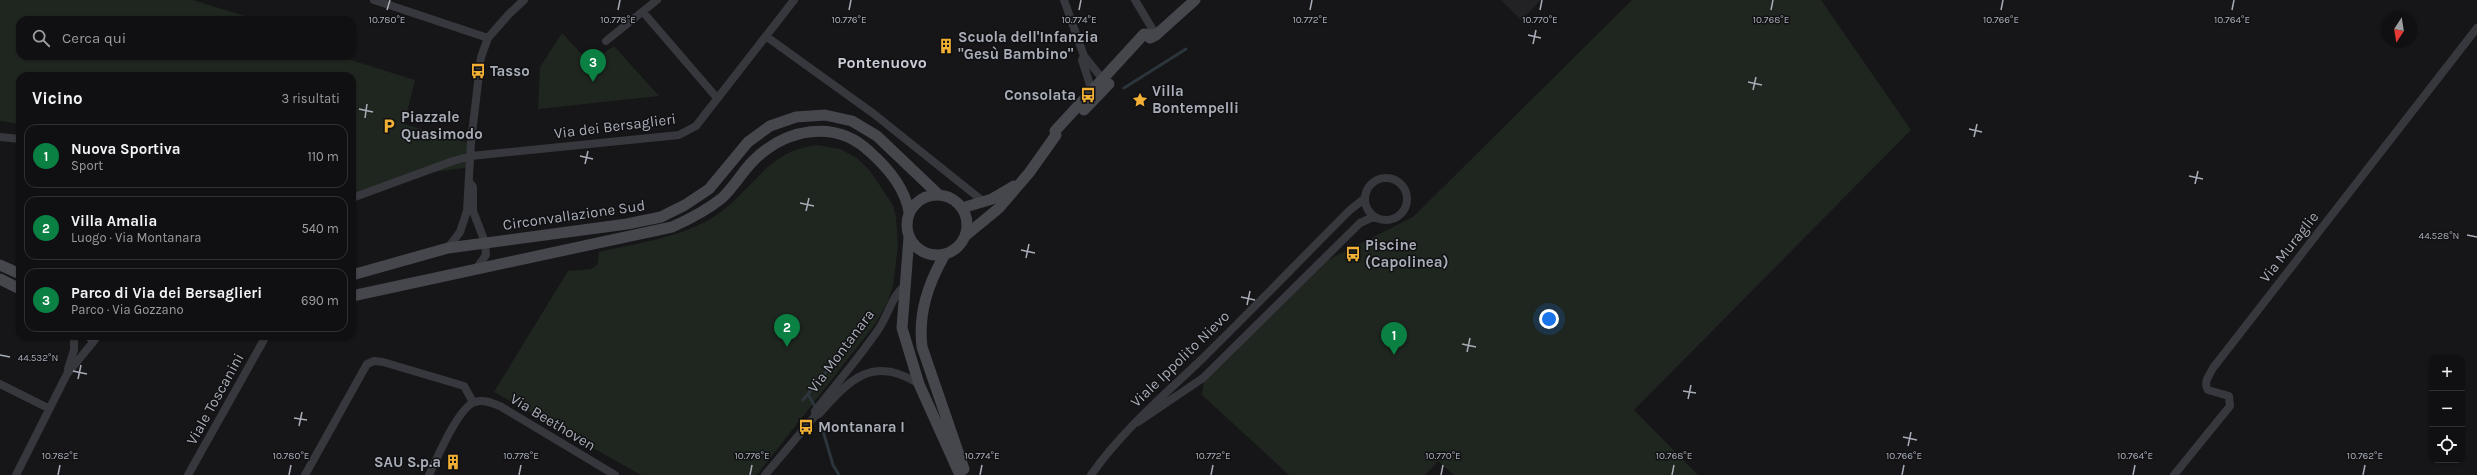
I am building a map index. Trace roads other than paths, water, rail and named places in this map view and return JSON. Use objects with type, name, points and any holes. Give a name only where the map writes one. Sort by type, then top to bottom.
[{"type":"main road","points":[[1056,135],[1060,135],[1105,83],[1144,34],[1156,35],[1195,0]]},
{"type":"main road","points":[[966,475],[922,347],[920,326],[923,305],[935,271],[945,254],[960,244],[965,236],[999,208],[1021,182],[1056,135],[1055,131],[1092,91],[1105,83]]},
{"type":"main road","name":"Circonvallazione Sud","points":[[356,274],[448,248],[627,224],[660,217],[685,205],[709,188],[748,142],[770,126],[796,117],[825,115],[852,121],[877,136],[939,194],[952,198],[962,208]]},
{"type":"main road","name":"Circonvallazione Sud","points":[[356,295],[672,227],[700,214],[723,197],[767,148],[785,137],[806,132],[827,131],[844,135],[866,147],[883,163],[900,187],[909,212],[906,224],[909,237],[902,328],[919,384],[960,475]]},
{"type":"main road","points":[[965,236],[966,217],[962,208],[984,202],[1021,182]]},
{"type":"main road","points":[[909,212],[921,199],[939,194]]},
{"type":"main road","points":[[909,237],[924,252],[945,254]]},
{"type":"main road","points":[[0,265],[16,272]]},
{"type":"main road","points":[[0,280],[16,287]]},
{"type":"street","points":[[374,0],[488,38]]},
{"type":"street","points":[[448,248],[460,232],[467,211],[467,189],[470,183],[478,71],[488,38],[509,14],[524,0]]},
{"type":"street","points":[[606,41],[657,0]]},
{"type":"street","name":"Via dei Bersaglieri","points":[[356,197],[453,161],[471,156],[679,135],[696,126],[767,37],[794,0]]},
{"type":"street","points":[[1064,0],[1084,56],[1105,83]]},
{"type":"street","points":[[1135,0],[1156,35]]},
{"type":"street","points":[[643,12],[717,98]]},
{"type":"street","name":"Via Muraglie","points":[[2174,475],[2230,406],[2229,396],[2208,390],[2206,386],[2206,379],[2213,368],[2477,28]]},
{"type":"street","points":[[767,37],[874,114],[984,202]]},
{"type":"street","points":[[1084,56],[1082,60],[1092,91]]},
{"type":"street","points":[[0,137],[16,139]]},
{"type":"street","points":[[1380,179],[1393,179],[1404,188],[1407,204],[1400,216],[1390,221],[1373,217],[1367,209],[1364,199],[1368,188],[1380,179]]},
{"type":"street","points":[[470,183],[473,187],[473,211],[485,242]]},
{"type":"street","name":"Viale Ippolito Nievo","points":[[1091,475],[1106,454],[1137,422],[1350,210],[1364,199]]},
{"type":"street","name":"Viale Ippolito Nievo","points":[[1137,422],[1141,422],[1203,378],[1360,223],[1373,217]]},
{"type":"street","name":"Circonvallazione Sud","points":[[475,270],[483,262],[486,254],[485,242]]},
{"type":"street","name":"Via Montanara","points":[[815,416],[815,411],[879,329],[898,291],[905,286]]},
{"type":"street","points":[[67,374],[74,350],[74,340]]},
{"type":"street","points":[[16,475],[48,408],[67,374],[95,340]]},
{"type":"street","name":"Viale Toscanini","points":[[188,475],[264,340]]},
{"type":"street","points":[[305,475],[367,364],[374,361],[383,362],[464,386],[473,402],[460,415],[429,475]]},
{"type":"street","name":"Via Montanara","points":[[765,475],[815,416],[819,414],[842,388],[868,372],[894,372],[919,384]]},
{"type":"street","points":[[0,384],[48,408]]},
{"type":"street","name":"Via Beethoven","points":[[473,402],[486,402],[500,406],[615,475]]},
{"type":"waterway","points":[[1124,88],[1186,49]]},
{"type":"waterway","points":[[803,400],[840,355]]},
{"type":"waterway","points":[[808,394],[814,405]]},
{"type":"waterway","points":[[823,431],[833,465],[839,475]]},
{"type":"place","name":"Scuola dell'Infanzia \"Gesù Bambino\"","points":[[946,46]]},
{"type":"place","name":"Tasso","points":[[478,71]]},
{"type":"place","name":"Parco di Via dei Bersaglieri","points":[[593,82]]},
{"type":"place","name":"Consolata","points":[[1088,95]]},
{"type":"place","name":"Villa Bontempelli","points":[[1140,100]]},
{"type":"place","name":"Piazzale Quasimodo","points":[[389,126]]},
{"type":"place","name":"Piscine (Capolinea)","points":[[1353,254]]},
{"type":"place","name":"Villa Amalia","points":[[787,347]]},
{"type":"place","name":"Nuova Sportiva","points":[[1394,355]]},
{"type":"place","name":"Montanara I","points":[[806,427]]},
{"type":"place","name":"SAU S.p.a","points":[[453,462]]},
{"type":"district","name":"Pontenuovo","points":[[882,62]]}]
